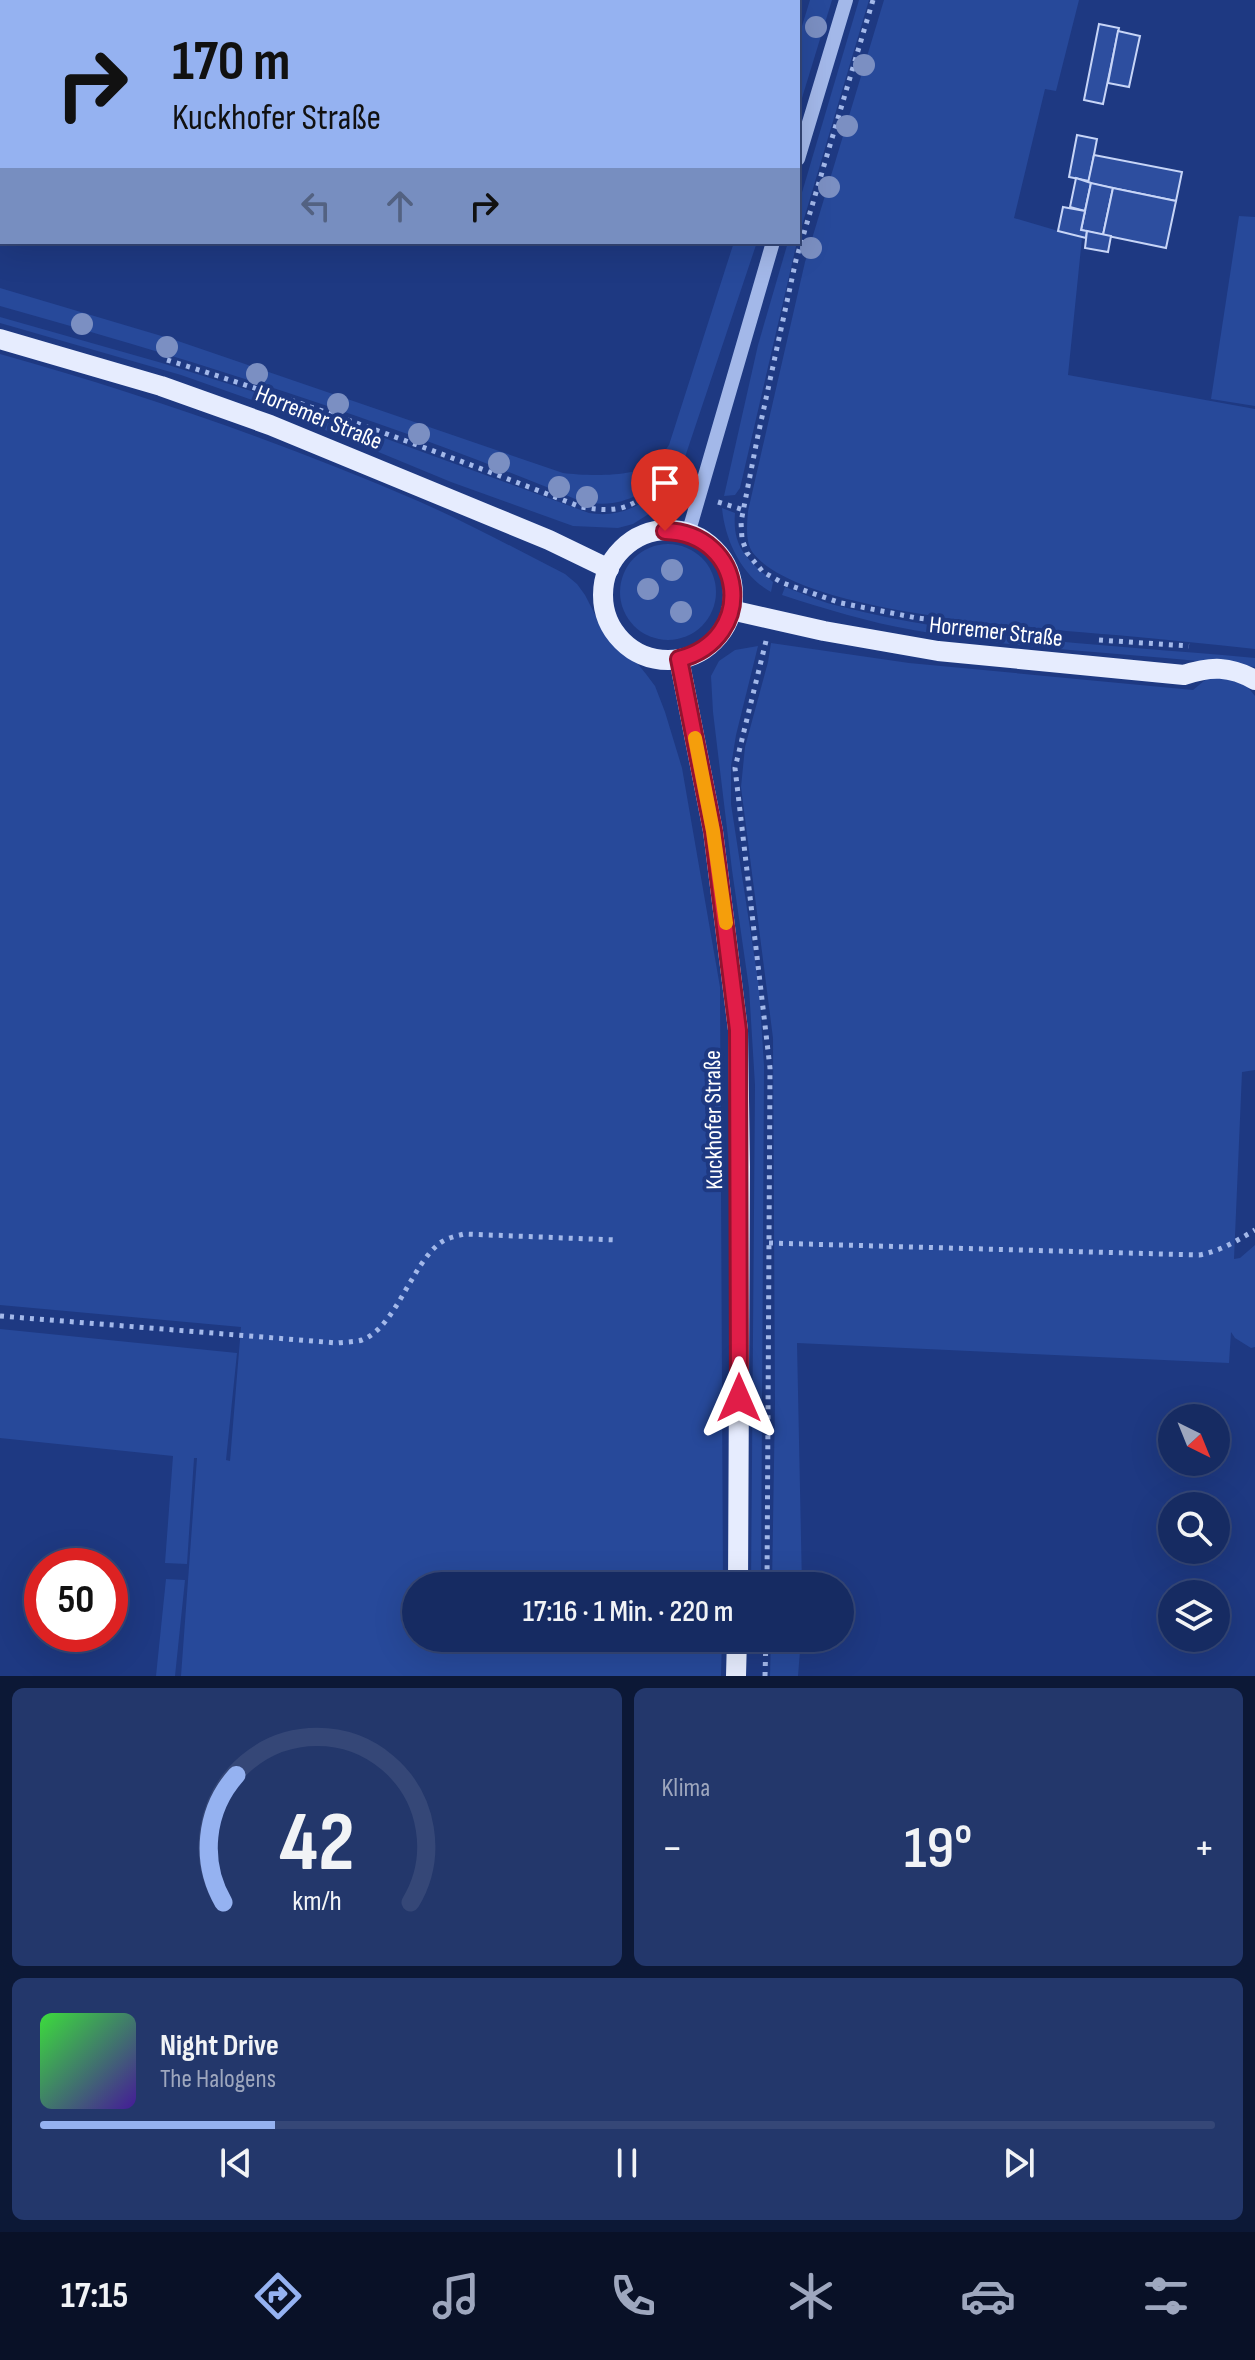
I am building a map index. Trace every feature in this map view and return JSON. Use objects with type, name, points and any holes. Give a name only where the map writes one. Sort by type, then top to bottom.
[{"type":"main road","name":"Horremer Straße","points":[[0,339],[161,386],[243,415],[549,540],[609,569]]},
{"type":"main road","points":[[665,531],[688,534],[709,545],[725,563],[732,586],[727,622],[712,642],[692,656],[665,660],[639,654],[609,624],[603,597],[609,569],[622,550],[642,536],[665,531]]},
{"type":"main road","name":"Horremer Straße","points":[[731,610],[838,634],[938,651],[1184,675],[1215,668],[1245,674],[1255,680]]},
{"type":"main road","name":"Kuckhofer Straße","points":[[679,659],[713,831],[738,1030],[738,1572]]},
{"type":"main road","points":[[736,1676],[737,1652]]},
{"type":"street","points":[[800,152],[846,0]]},
{"type":"street","points":[[688,534],[772,244]]},
{"type":"path","points":[[873,0],[796,260],[741,522],[742,539],[747,553],[763,572],[783,583],[841,603],[876,611],[1052,635]]},
{"type":"path","points":[[165,359],[248,384],[383,432],[581,507],[597,510],[623,507],[672,487],[744,510]]},
{"type":"path","points":[[1098,640],[1191,647]]},
{"type":"path","points":[[769,1243],[1199,1255],[1225,1248],[1255,1230]]},
{"type":"path","points":[[0,1316],[337,1343],[363,1340],[383,1324],[406,1292],[424,1258],[443,1240],[464,1234],[616,1240]]},
{"type":"path","points":[[765,1676],[766,1652]]},
{"type":"shaded area","points":[[810,0],[832,0],[800,104],[800,32]]},
{"type":"shaded area","points":[[859,0],[869,0],[800,232],[800,199]]},
{"type":"shaded area","points":[[884,0],[1079,0],[1056,91],[1045,89],[1014,218],[1082,238],[1068,375],[1255,409],[1255,649],[979,622],[868,604],[819,591],[779,574],[750,549],[748,511],[805,262]]},
{"type":"shaded area","points":[[1239,216],[1255,217],[1255,406],[1211,399]]},
{"type":"shaded area","points":[[733,244],[756,244],[677,481],[609,503],[580,501],[437,445],[293,394],[0,306],[0,288],[175,340],[563,473],[612,474],[638,470],[649,467],[659,459],[669,445]]},
{"type":"shaded area","points":[[787,244],[797,244],[740,488],[735,495],[724,496],[758,345]]},
{"type":"shaded area","points":[[0,317],[286,402],[589,513],[621,512],[658,494],[670,492],[655,510],[633,524],[618,528],[573,526],[451,482],[255,401],[181,375],[0,323]]},
{"type":"shaded area","points":[[0,354],[263,439],[367,479],[492,536],[565,574],[577,584],[606,636],[637,663],[655,686],[682,768],[720,987],[723,1572],[402,1572],[402,1652],[722,1652],[721,1676],[181,1676],[197,1458],[194,1458],[187,1564],[165,1563],[173,1456],[0,1438],[0,1329],[237,1353],[226,1460],[230,1461],[241,1327],[0,1305]]},
{"type":"shaded area","points":[[722,508],[735,513],[739,545],[773,582],[771,592],[752,577],[737,556],[727,533]]},
{"type":"shaded area","points":[[668,544],[686,548],[702,558],[712,574],[716,592],[712,610],[702,626],[686,636],[668,640],[650,636],[634,626],[624,610],[620,592],[624,574],[634,558],[650,548]]},
{"type":"shaded area","points":[[785,587],[836,605],[945,627],[996,635],[1255,658],[1255,667],[998,643],[913,630],[847,615],[782,595]]},
{"type":"shaded area","points":[[771,643],[909,663],[1193,690],[1210,676],[1242,680],[1255,696],[1255,1070],[1242,1072],[1234,1259],[1240,1258],[1255,1245],[1255,1347],[1251,1348],[1235,1338],[1231,1332],[1229,1363],[797,1343],[802,1572],[772,1572],[775,1403],[773,1038],[741,787],[745,747]]},
{"type":"shaded area","points":[[758,646],[736,735],[731,766],[731,804],[759,987],[764,1066],[761,1572],[751,1572],[755,1085],[749,988],[732,870],[711,676],[719,661],[735,650]]},
{"type":"shaded area","points":[[166,1579],[185,1580],[175,1676],[156,1676]]},
{"type":"shaded area","points":[[771,1652],[800,1652],[798,1676],[770,1676]]},
{"type":"building","points":[[1099,24],[1119,28],[1103,104],[1084,100]]},
{"type":"building","points":[[1118,31],[1140,36],[1129,87],[1108,83]]},
{"type":"building","points":[[1077,135],[1097,139],[1089,181],[1069,177]]},
{"type":"building","points":[[1094,155],[1182,172],[1176,201],[1088,183]]},
{"type":"building","points":[[1076,178],[1091,183],[1085,211],[1070,207]]},
{"type":"building","points":[[1091,183],[1113,188],[1103,235],[1081,230]]},
{"type":"building","points":[[1113,188],[1176,201],[1166,248],[1103,235]]},
{"type":"building","points":[[1063,207],[1085,211],[1081,230],[1087,231],[1086,238],[1058,231]]},
{"type":"building","points":[[1087,231],[1111,236],[1108,252],[1085,248]]},
{"type":"slow traffic","points":[[695,738],[726,923]]},
{"type":"route","points":[[665,531],[688,534],[709,545],[725,563],[732,586],[731,610],[721,633],[703,650],[679,659],[713,831],[738,1030],[739,1398]]}]
